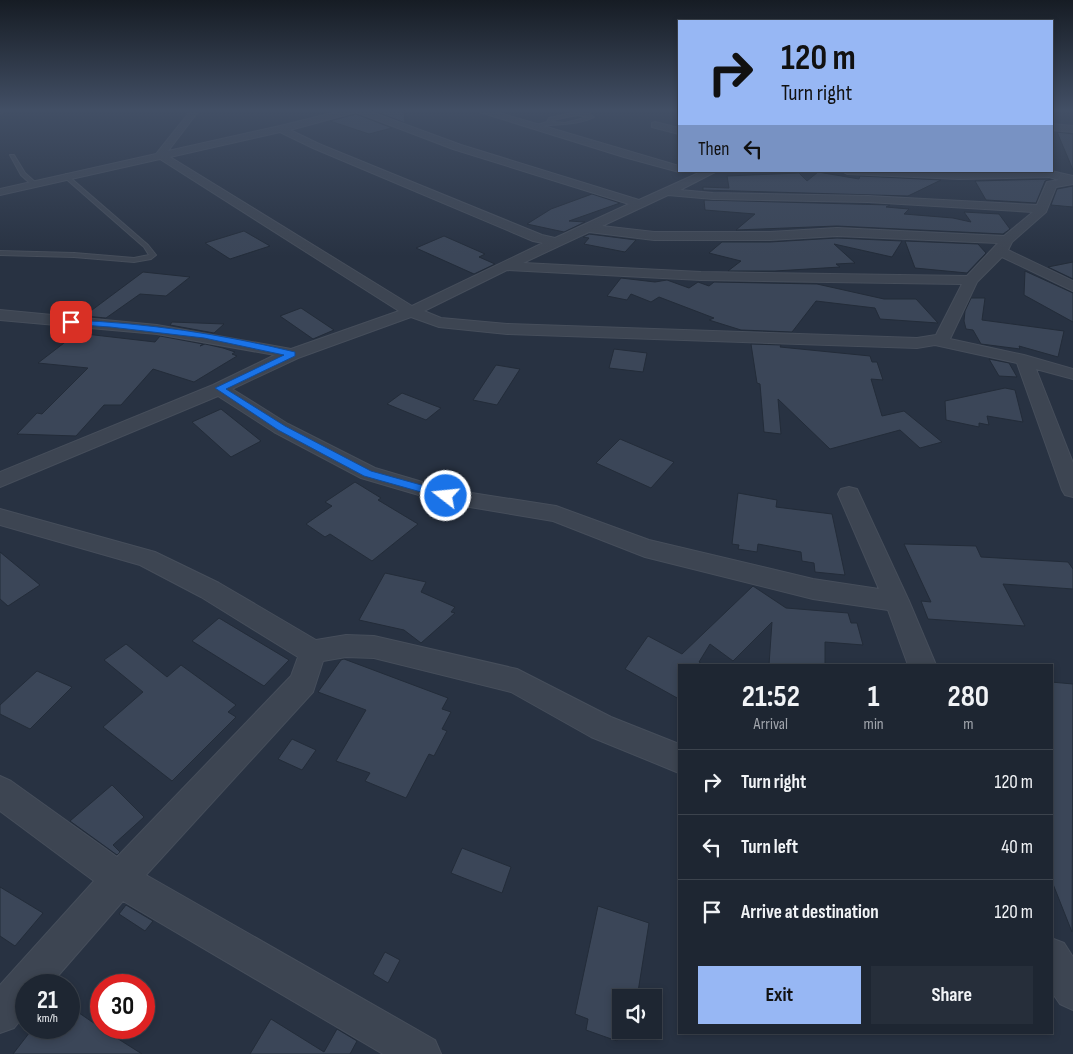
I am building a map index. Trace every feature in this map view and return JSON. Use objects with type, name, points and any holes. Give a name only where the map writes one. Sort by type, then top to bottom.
[{"type":"street","points":[[0,192],[146,158]]},
{"type":"street","points":[[165,158],[412,312],[439,322],[507,330],[917,344],[942,339],[971,280],[1003,245],[1042,209],[1051,184]]},
{"type":"street","points":[[345,158],[538,238],[557,242]]},
{"type":"street","points":[[493,158],[641,204]]},
{"type":"street","points":[[635,158],[678,170]]},
{"type":"street","points":[[870,172],[960,176],[1049,174],[1073,180]]},
{"type":"street","points":[[0,480],[219,388],[292,354],[412,312],[506,265],[708,173]]},
{"type":"street","points":[[1051,184],[1073,180]]},
{"type":"street","points":[[1051,184],[1073,193]]},
{"type":"street","points":[[668,192],[713,196],[868,199],[1042,209]]},
{"type":"street","points":[[588,228],[654,236],[770,236],[836,232],[1003,245],[1073,287]]},
{"type":"street","points":[[506,265],[701,276],[971,280]]},
{"type":"street","points":[[0,315],[51,321],[110,324],[204,336],[292,354]]},
{"type":"street","points":[[934,340],[1024,360],[1073,374]]},
{"type":"street","points":[[1024,360],[1073,490]]},
{"type":"street","points":[[219,388],[281,428],[368,473],[446,496],[556,514],[645,548],[813,589],[897,601]]},
{"type":"street","points":[[849,494],[897,601],[922,664]]},
{"type":"street","points":[[0,517],[147,558],[210,590],[314,652],[346,646],[374,647],[517,682],[601,727],[678,759]]},
{"type":"street","points":[[0,1014],[119,880],[303,683],[314,652]]},
{"type":"street","points":[[0,792],[119,880],[421,1054]]},
{"type":"street","points":[[1053,959],[1073,992]]},
{"type":"lane","points":[[13,158],[23,174],[34,184]]},
{"type":"lane","points":[[0,253],[74,255],[134,260],[150,258],[153,255],[146,246],[66,176]]},
{"type":"building","points":[[1068,158],[1073,158],[1073,170]]},
{"type":"building","points":[[818,172],[859,179],[860,176],[941,180],[908,196],[703,190],[703,187],[729,188],[727,176],[799,173],[807,181]]},
{"type":"building","points":[[1051,179],[1045,181],[1036,203],[986,200],[975,181]]},
{"type":"building","points":[[1073,186],[1073,207],[1051,205],[1057,189]]},
{"type":"building","points":[[592,194],[620,203],[569,221],[585,222],[564,232],[527,224],[551,209]]},
{"type":"building","points":[[704,200],[890,205],[886,207],[909,209],[904,214],[953,218],[971,222],[964,212],[999,214],[1010,229],[1003,234],[837,226],[736,230],[755,214],[705,210]]},
{"type":"building","points":[[244,231],[270,246],[230,259],[205,243]]},
{"type":"building","points":[[589,234],[636,240],[625,252],[584,244],[589,238],[583,237]]},
{"type":"building","points":[[444,236],[485,254],[479,257],[495,264],[474,274],[416,248]]},
{"type":"building","points":[[837,238],[902,241],[892,257],[834,244],[855,263],[836,264],[840,267],[775,271],[728,271],[741,261],[709,253],[722,242],[770,242]]},
{"type":"building","points":[[905,241],[978,244],[986,253],[967,273],[915,268]]},
{"type":"building","points":[[1073,262],[1073,279],[1048,267]]},
{"type":"building","points":[[1025,271],[1073,293],[1073,322],[1024,295]]},
{"type":"building","points":[[143,272],[190,277],[166,296],[140,294],[106,318],[84,316]]},
{"type":"building","points":[[621,278],[655,282],[667,280],[689,288],[698,282],[709,286],[714,282],[817,284],[884,299],[916,299],[938,323],[880,319],[875,308],[816,301],[792,332],[741,330],[709,320],[714,318],[659,297],[651,302],[631,294],[627,300],[607,296]]},
{"type":"building","points":[[971,298],[985,298],[982,320],[1064,331],[1058,357],[1019,346],[1020,349],[981,344],[973,330],[966,329],[964,321],[965,311]]},
{"type":"building","points":[[301,308],[334,330],[313,339],[280,316]]},
{"type":"building","points":[[172,322],[224,324],[214,333],[170,325]]},
{"type":"building","points":[[77,333],[155,342],[160,336],[203,344],[200,346],[205,344],[223,348],[235,352],[232,354],[237,356],[194,382],[153,369],[121,405],[104,405],[76,436],[17,434],[37,413],[42,414],[88,368],[38,363]]},
{"type":"building","points":[[751,344],[781,345],[780,347],[870,356],[872,362],[877,362],[883,380],[871,379],[882,416],[904,411],[942,442],[920,448],[900,430],[830,449],[778,399],[781,434],[764,432],[760,384],[757,383]]},
{"type":"building","points":[[614,349],[647,353],[643,372],[609,368]]},
{"type":"building","points":[[989,359],[1009,363],[1017,377],[999,376]]},
{"type":"building","points":[[496,365],[520,369],[497,405],[473,400]]},
{"type":"building","points":[[1005,388],[1015,390],[1023,422],[987,416],[989,425],[979,423],[979,427],[946,420],[945,401]]},
{"type":"building","points":[[402,393],[441,408],[426,420],[387,404]]},
{"type":"building","points":[[221,409],[261,441],[231,457],[192,422]]},
{"type":"building","points":[[620,439],[674,462],[651,488],[596,463]]},
{"type":"building","points":[[355,482],[381,498],[378,500],[418,524],[372,561],[330,534],[325,537],[306,524],[332,506],[325,502]]},
{"type":"building","points":[[738,493],[777,500],[776,507],[832,514],[845,575],[815,572],[814,563],[802,561],[801,552],[758,544],[757,552],[738,549],[739,545],[732,544]]},
{"type":"building","points":[[904,544],[976,546],[981,557],[1068,562],[1073,569],[1073,589],[1003,584],[1025,626],[928,619],[921,601],[931,602]]},
{"type":"building","points":[[0,552],[40,585],[8,606],[0,599]]},
{"type":"building","points":[[385,573],[426,582],[421,592],[455,607],[451,612],[455,613],[421,643],[404,630],[359,620]]},
{"type":"building","points":[[753,586],[786,608],[848,613],[851,623],[857,623],[863,645],[825,642],[825,664],[769,664],[772,622],[733,661],[710,644],[699,662],[702,664],[678,664],[678,698],[625,669],[648,636],[682,654]]},
{"type":"building","points":[[219,618],[289,660],[264,686],[192,641]]},
{"type":"building","points":[[126,644],[167,677],[181,665],[236,705],[228,712],[236,717],[172,781],[103,727],[143,692],[104,660]]},
{"type":"building","points":[[344,659],[448,698],[442,709],[451,712],[442,729],[447,731],[434,756],[429,754],[406,798],[365,781],[370,773],[336,761],[366,710],[318,692],[341,660]]},
{"type":"building","points":[[37,671],[72,687],[30,729],[0,714],[0,705]]},
{"type":"building","points":[[1053,682],[1073,684],[1072,932],[1053,884]]},
{"type":"building","points":[[292,739],[316,750],[302,770],[278,759]]},
{"type":"building","points":[[112,785],[144,817],[113,845],[120,852],[117,855],[70,821]]},
{"type":"building","points":[[462,848],[511,867],[502,893],[451,873]]},
{"type":"building","points":[[0,887],[43,913],[15,946],[0,936]]},
{"type":"building","points":[[126,905],[153,921],[145,931],[119,914]]},
{"type":"building","points":[[598,906],[649,923],[638,989],[612,989],[612,1039],[617,1039],[617,1041],[586,1030],[588,1019],[575,1014]]},
{"type":"building","points":[[385,952],[400,960],[388,983],[373,974]]},
{"type":"building","points":[[80,1014],[90,1020],[90,1039],[118,1039],[142,1054],[13,1054],[25,1039],[80,1039]]},
{"type":"building","points":[[271,1019],[324,1052],[337,1029],[357,1041],[350,1054],[250,1054]]},
{"type":"route","points":[[71,322],[110,324],[204,336],[292,354],[219,388],[281,428],[368,473],[446,496]]}]
